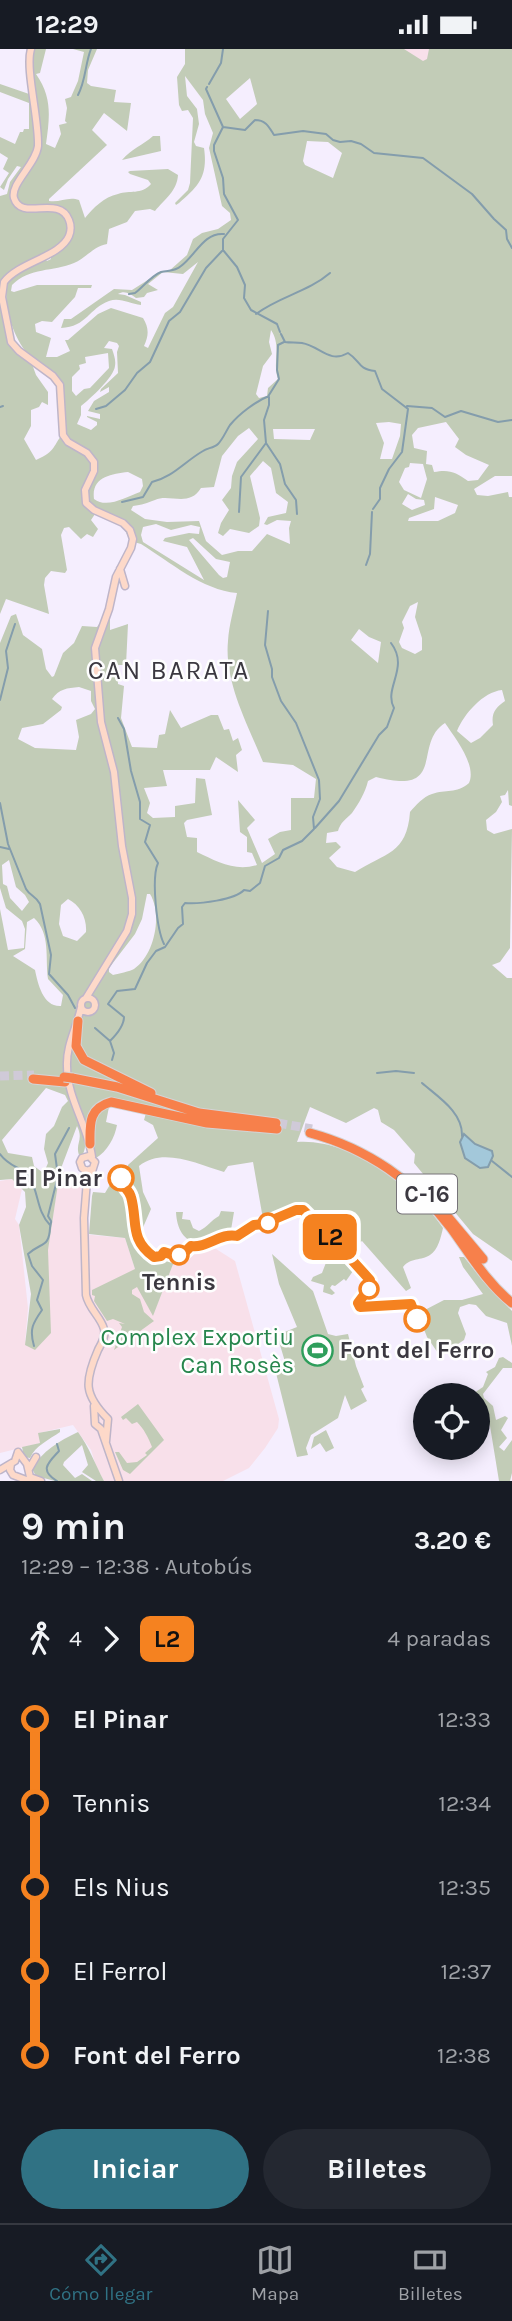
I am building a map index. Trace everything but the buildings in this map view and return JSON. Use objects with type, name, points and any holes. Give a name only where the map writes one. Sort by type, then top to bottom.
[{"type":"highway","points":[[78,1021],[76,1046],[78,1053],[89,1064],[205,1114]]},
{"type":"highway","points":[[33,1077],[110,1086],[205,1114],[277,1126]]},
{"type":"highway","points":[[68,1080],[198,1117],[277,1126]]},
{"type":"highway","points":[[89,1140],[91,1117],[98,1107],[111,1102],[207,1123],[277,1126]]},
{"type":"highway","name":"C-16","points":[[512,1297],[491,1277],[432,1199],[402,1173],[343,1139],[312,1133],[370,1157],[410,1185],[447,1223],[488,1284],[512,1306]]},
{"type":"highway","points":[[432,1199],[450,1216],[483,1259]]},
{"type":"main road","points":[[31,49],[29,59],[37,111],[37,150],[31,165],[15,188],[14,199],[19,206],[27,209],[61,210],[69,219],[71,230],[59,247],[29,262],[8,277],[2,286],[11,342],[60,385],[63,435],[69,443],[87,453],[94,462],[94,471],[85,490],[86,503],[94,510],[122,522],[131,532],[131,548],[118,573],[95,648],[101,722],[113,764],[122,846],[133,906],[128,928],[94,986],[81,1001],[84,1010],[68,1051],[67,1075],[89,1140],[81,1167],[88,1170]]},
{"type":"main road","points":[[113,587],[123,582],[118,573]]},
{"type":"main road","points":[[84,1010],[94,1008],[94,986]]},
{"type":"main road","points":[[86,997],[94,1001]]},
{"type":"main road","points":[[83,1158],[95,1165],[88,1170],[87,1179],[87,1298],[102,1323],[104,1333],[88,1377],[99,1416],[108,1419],[104,1427],[106,1441],[120,1481]]},
{"type":"main road","points":[[86,1202],[88,1170]]},
{"type":"main road","points":[[99,1416],[95,1424],[104,1427]]},
{"type":"main road","points":[[0,1470],[36,1457],[28,1471],[13,1477]]},
{"type":"main road","points":[[19,1461],[31,1478],[41,1481]]},
{"type":"main road","points":[[13,1477],[19,1461]]},
{"type":"main road","points":[[0,1470],[29,1481]]},
{"type":"shaded area","points":[[402,49],[432,49],[427,64]]},
{"type":"shaded area","points":[[60,1171],[83,1175],[81,1234],[125,1238],[153,1315],[175,1259],[213,1247],[235,1261],[279,1419],[278,1428],[249,1468],[223,1481],[104,1481],[91,1450],[73,1425],[39,1433],[40,1443],[0,1453],[0,1181],[12,1179],[22,1189],[15,1219],[19,1225],[28,1308],[25,1344],[48,1248]]},
{"type":"green space","points":[[35,49],[46,49],[40,73],[36,74],[47,99],[46,144],[55,148],[61,134],[59,125],[67,123],[65,99],[71,97],[78,81],[84,52],[73,49],[97,49],[88,70],[87,83],[116,90],[114,102],[131,103],[127,131],[104,113],[92,130],[107,145],[49,201],[79,200],[85,218],[108,198],[139,191],[151,184],[148,180],[130,174],[130,171],[168,169],[178,175],[173,190],[155,211],[135,211],[127,222],[109,229],[107,244],[74,263],[26,275],[12,285],[11,291],[14,292],[37,285],[92,285],[91,288],[78,288],[75,297],[52,322],[42,321],[35,324],[36,332],[51,338],[46,357],[57,357],[70,351],[65,340],[98,314],[111,308],[143,318],[148,332],[144,346],[148,348],[165,313],[173,307],[198,262],[183,274],[163,272],[148,284],[158,290],[147,293],[144,297],[136,298],[125,292],[118,294],[141,302],[141,305],[121,300],[109,301],[77,324],[61,328],[64,319],[71,319],[114,289],[132,290],[162,271],[169,271],[187,255],[193,239],[202,233],[218,229],[231,220],[230,213],[222,206],[209,148],[213,133],[205,114],[203,100],[185,76],[187,96],[197,109],[199,124],[194,142],[196,146],[204,148],[205,166],[197,186],[179,203],[175,203],[188,190],[190,183],[193,118],[188,110],[182,111],[179,105],[177,77],[185,64],[185,49],[404,49],[423,61],[427,59],[429,49],[512,49],[512,476],[495,476],[474,489],[477,495],[508,492],[509,497],[512,497],[512,806],[509,805],[508,790],[505,795],[500,796],[502,802],[496,812],[486,820],[487,830],[494,834],[512,829],[510,948],[500,962],[492,965],[507,978],[512,978],[512,1261],[473,1234],[414,1163],[415,1154],[394,1130],[381,1122],[378,1110],[374,1108],[346,1123],[310,1107],[297,1142],[338,1148],[379,1167],[415,1196],[443,1228],[433,1253],[403,1267],[411,1288],[406,1291],[362,1241],[355,1246],[330,1222],[309,1208],[300,1204],[263,1219],[253,1162],[228,1166],[224,1172],[169,1157],[148,1160],[139,1166],[143,1192],[151,1209],[141,1232],[136,1226],[134,1196],[126,1183],[128,1165],[158,1138],[153,1125],[144,1120],[146,1113],[109,1107],[106,1122],[117,1125],[116,1130],[107,1148],[96,1158],[91,1130],[92,1121],[99,1108],[116,1104],[143,1110],[128,1104],[106,1101],[92,1113],[88,1130],[75,1097],[70,1096],[84,1133],[85,1147],[83,1154],[79,1155],[80,1135],[77,1126],[60,1171],[48,1250],[51,1333],[35,1350],[25,1345],[31,1294],[19,1225],[26,1207],[25,1192],[12,1179],[0,1180],[0,909],[8,950],[24,948],[25,929],[22,921],[6,908],[0,888],[0,643],[11,616],[16,614],[23,635],[42,649],[46,669],[52,677],[63,653],[74,643],[82,626],[97,627],[104,617],[110,616],[110,630],[128,624],[126,665],[117,665],[118,684],[124,686],[121,718],[132,747],[157,748],[159,735],[165,734],[170,710],[181,728],[211,715],[218,715],[224,730],[229,729],[233,741],[238,738],[242,750],[236,755],[238,772],[216,757],[210,770],[163,770],[167,786],[144,788],[150,803],[147,813],[153,818],[175,817],[175,806],[195,803],[196,778],[205,779],[212,815],[184,823],[187,837],[197,838],[197,852],[233,866],[257,865],[252,853],[247,852],[247,837],[240,832],[238,800],[255,820],[247,828],[262,863],[275,854],[268,839],[280,832],[291,830],[291,798],[314,798],[316,779],[293,765],[263,762],[238,703],[230,672],[229,629],[237,593],[211,587],[141,544],[130,541],[123,526],[95,514],[91,520],[98,529],[93,537],[87,534],[81,539],[69,527],[64,528],[61,535],[67,570],[65,573],[51,571],[45,578],[49,614],[6,599],[0,614],[0,303],[9,344],[32,364],[48,392],[48,405],[42,402],[39,407],[31,410],[31,426],[24,439],[36,460],[51,451],[65,431],[65,400],[61,383],[55,374],[23,348],[10,319],[6,298],[9,280],[44,258],[47,261],[51,259],[51,256],[66,246],[74,229],[69,215],[60,207],[28,207],[20,202],[18,197],[18,191],[39,150],[33,58]],"holes":[[[250,78],[257,104],[240,119],[226,99]],[[307,141],[328,142],[342,153],[333,178],[305,165],[303,161]],[[271,330],[276,342],[278,379],[268,388],[267,396],[259,398],[256,394],[263,366],[272,354],[269,342]],[[109,341],[119,346],[118,373],[100,392],[109,387],[109,392],[94,401],[88,411],[100,414],[100,419],[87,416],[97,422],[97,425],[91,430],[77,424],[81,406],[111,376],[115,360],[112,349],[104,348]],[[108,353],[109,368],[90,388],[84,389],[76,396],[72,391],[72,377],[80,369],[79,365],[86,363],[85,357]],[[446,422],[459,439],[455,447],[489,465],[478,480],[468,481],[452,472],[434,472],[432,465],[426,464],[427,451],[414,448],[412,435],[418,428]],[[376,423],[401,424],[392,459],[380,459],[384,443]],[[249,428],[258,439],[237,462],[231,488],[222,500],[229,510],[218,533],[223,536],[230,529],[249,533],[259,526],[260,518],[250,476],[263,461],[271,468],[276,493],[288,502],[286,513],[268,517],[264,524],[277,520],[291,521],[290,544],[267,534],[252,551],[222,555],[206,541],[199,521],[167,522],[145,519],[131,510],[133,506],[161,498],[185,499],[196,494],[201,488],[214,487],[222,456],[238,436]],[[273,429],[315,429],[310,440],[274,439]],[[410,463],[423,464],[427,479],[421,498],[404,490],[399,482]],[[128,472],[142,479],[143,486],[140,492],[123,499],[99,502],[94,499],[96,486],[99,481]],[[408,494],[424,500],[425,505],[412,510],[402,504]],[[435,497],[458,505],[455,513],[438,521],[408,521],[409,518],[434,509]],[[156,524],[171,530],[191,525],[200,527],[199,534],[189,533],[165,538],[163,541],[187,547],[204,580],[143,542],[143,527]],[[193,538],[216,559],[230,562],[227,577],[219,575],[189,540]],[[418,602],[415,617],[422,638],[422,650],[415,654],[402,648],[399,642],[404,628],[402,622],[410,606]],[[359,629],[381,642],[378,663],[351,640]],[[79,687],[91,691],[91,701],[95,709],[91,714],[76,720],[79,737],[76,750],[35,748],[18,739],[22,728],[43,724],[61,710],[62,707],[52,699],[64,690]],[[502,690],[505,701],[495,711],[493,725],[471,743],[457,731],[475,705],[488,695]],[[445,723],[468,760],[471,776],[469,783],[455,790],[432,794],[420,801],[410,812],[404,836],[393,851],[355,872],[337,867],[329,858],[341,847],[336,842],[326,843],[327,833],[338,831],[359,802],[368,781],[376,777],[398,781],[413,780],[421,774],[430,743]],[[9,860],[16,887],[29,902],[22,911],[10,898],[7,886],[3,884],[2,865]],[[147,894],[150,894],[154,903],[156,924],[147,955],[132,970],[113,975],[109,968],[135,934],[142,919]],[[68,899],[82,913],[86,932],[77,941],[63,936],[59,924],[61,905]],[[34,918],[45,939],[48,979],[63,995],[61,1006],[46,999],[35,970],[13,956],[25,949],[27,922]],[[46,1088],[65,1095],[68,1101],[62,1107],[54,1126],[46,1134],[44,1149],[48,1163],[45,1170],[42,1172],[34,1166],[32,1157],[8,1153],[2,1140]]]},
{"type":"green space","points":[[0,84],[32,95],[36,138],[35,152],[10,194],[21,210],[50,210],[60,213],[66,221],[67,231],[62,240],[17,269],[0,285],[0,196],[7,194],[10,182],[21,167],[17,166],[4,190],[0,187],[9,173],[3,169],[8,158],[0,153],[0,137],[15,144],[20,132],[29,129],[29,103],[0,92]]},
{"type":"green space","points":[[153,136],[160,136],[161,151],[122,160],[129,153]]},
{"type":"green space","points":[[111,1183],[118,1183],[129,1196],[130,1224],[144,1252],[154,1260],[165,1256],[175,1259],[153,1316],[137,1287],[132,1290],[132,1294],[140,1299],[144,1312],[154,1321],[114,1350],[122,1327],[119,1323],[125,1324],[113,1319],[107,1321],[94,1301],[92,1290],[135,1269],[125,1238],[89,1234],[93,1192],[105,1193]]},
{"type":"green space","points":[[221,1211],[234,1212],[231,1230],[200,1244],[185,1237],[178,1224],[176,1212],[183,1212],[182,1219],[190,1220],[193,1228],[199,1231],[219,1216]]},
{"type":"green space","points":[[335,1252],[353,1271],[346,1281],[344,1279],[335,1286],[332,1285],[330,1288],[335,1293],[332,1295],[323,1292],[324,1285],[311,1281],[322,1273],[327,1260]]},
{"type":"green space","name":"Complex Exportiu Can Rosès","points":[[272,1254],[313,1291],[328,1334],[348,1334],[364,1387],[361,1389],[367,1401],[351,1410],[345,1395],[338,1418],[311,1435],[306,1448],[308,1455],[297,1457],[275,1369],[286,1365],[277,1335],[297,1327],[279,1284]]},
{"type":"green space","points":[[459,1257],[464,1257],[512,1311],[512,1346],[507,1323],[486,1316],[476,1305],[469,1304],[460,1307],[458,1313],[466,1334],[464,1340],[440,1356],[427,1337],[418,1314],[444,1300],[462,1300],[483,1294]]},
{"type":"green space","points":[[503,1357],[512,1363],[512,1368],[503,1368],[490,1385],[485,1383],[488,1374],[486,1372],[495,1367],[499,1358]]},
{"type":"green space","points":[[490,1403],[496,1420],[505,1416],[508,1418],[501,1430],[507,1438],[499,1447],[504,1451],[512,1440],[510,1481],[499,1481],[490,1426]]},
{"type":"green space","points":[[138,1404],[164,1440],[130,1474],[123,1470],[115,1452],[119,1452],[127,1463],[137,1462],[147,1455],[145,1453],[152,1447],[137,1422],[132,1424],[121,1417]]},
{"type":"green space","points":[[60,1429],[60,1432],[39,1446],[30,1458],[24,1457],[22,1447],[40,1443],[38,1433]]},
{"type":"green space","points":[[326,1430],[334,1448],[326,1452],[320,1443],[311,1449],[314,1437]]},
{"type":"green space","points":[[78,1432],[104,1481],[96,1481],[82,1472],[88,1465],[82,1445],[63,1465],[75,1478],[82,1474],[92,1481],[55,1481],[36,1476],[32,1469],[41,1457]]},
{"type":"water","points":[[464,1134],[475,1144],[492,1151],[493,1156],[488,1167],[480,1168],[465,1158],[460,1142]]},
{"type":"waterway","points":[[78,95],[91,49]]},
{"type":"waterway","points":[[209,84],[221,63],[223,49]]},
{"type":"waterway","points":[[207,87],[223,127],[214,145],[214,151],[223,178],[224,194],[238,220],[223,239],[223,250],[237,267],[245,285],[244,298],[251,310],[277,324],[280,332]]},
{"type":"waterway","points":[[223,127],[245,130],[255,120],[259,120],[267,125],[274,135],[303,131],[326,134],[333,140],[361,144],[374,153],[423,158],[472,194],[506,230],[512,248]]},
{"type":"waterway","points":[[129,294],[135,293],[157,274],[178,268],[211,237],[224,234]]},
{"type":"waterway","points":[[96,409],[106,406],[125,390],[137,373],[150,362],[169,321],[180,312],[206,268],[222,251]]},
{"type":"waterway","points":[[256,314],[313,285],[330,273]]},
{"type":"waterway","points":[[281,334],[285,342],[308,345],[335,357],[348,353],[362,367],[375,371],[382,389],[408,409],[402,452],[389,469],[380,488],[380,499],[373,509]]},
{"type":"waterway","points":[[269,395],[279,379],[278,345],[284,342]]},
{"type":"waterway","points":[[122,502],[143,497],[152,482],[166,477],[216,445],[238,417],[253,404],[269,396]]},
{"type":"waterway","points":[[239,512],[241,477],[266,443],[264,420],[269,397]]},
{"type":"waterway","points":[[407,406],[432,408],[445,417],[461,411],[498,422],[512,420]]},
{"type":"waterway","points":[[266,443],[280,464],[285,484],[296,500],[297,514]]},
{"type":"waterway","points":[[366,565],[370,554],[372,512]]},
{"type":"waterway","points":[[112,1060],[114,1053],[110,1041],[118,1033],[124,1017],[108,1004],[117,991],[135,989],[147,963],[156,951],[165,947],[183,924],[182,907],[185,903],[217,901],[244,890],[250,891],[260,883],[265,866],[279,858],[283,850],[302,841],[314,829],[313,817],[320,799],[319,780],[296,723],[281,701],[272,677],[265,645],[268,611]]},
{"type":"waterway","points":[[0,700],[8,668],[6,651],[15,624]]},
{"type":"waterway","points":[[315,828],[339,801],[379,735],[387,727],[394,708],[391,700],[398,661],[391,643]]},
{"type":"waterway","points":[[118,718],[124,729],[131,771],[140,802],[140,819],[150,825],[145,842],[158,863],[155,880],[156,904],[164,944]]},
{"type":"waterway","points":[[0,803],[8,844],[26,889],[40,904],[51,955],[49,974],[68,995],[75,1008]]},
{"type":"waterway","points":[[0,847],[9,849]]},
{"type":"waterway","points":[[95,1028],[110,1041]]},
{"type":"waterway","points":[[377,1073],[414,1073]]},
{"type":"waterway","points":[[422,1083],[454,1112],[462,1136]]},
{"type":"waterway","points":[[34,1346],[32,1331],[42,1310],[37,1300],[43,1280],[32,1266],[28,1254],[48,1239],[51,1222],[48,1216],[58,1176],[55,1154],[69,1128]]},
{"type":"waterway","points":[[0,1154],[30,1178],[43,1214],[50,1225]]},
{"type":"waterway","points":[[492,1161],[512,1177]]},
{"type":"waterway","points":[[57,1444],[59,1451],[47,1466],[48,1473],[57,1481]]},
{"type":"tunnel","points":[[0,1076],[34,1075]]},
{"type":"tunnel","points":[[278,1123],[312,1129]]},
{"type":"bus line","name":"L2","points":[[121,1178],[122,1186],[131,1195],[133,1224],[138,1238],[154,1257],[161,1256],[164,1252],[176,1256],[191,1246],[195,1248],[233,1234],[237,1236],[254,1225],[300,1209],[367,1275],[371,1284],[358,1303],[360,1307],[411,1304],[417,1319]]},
{"type":"place","name":"El Pinar","points":[[121,1178]]},
{"type":"place","name":"Tennis","points":[[179,1255]]},
{"type":"place","name":"Font del Ferro","points":[[417,1319]]},
{"type":"place","name":"Complex Exportiu Can Rosès","points":[[317,1351]]},
{"type":"district","name":"CAN BARATA","points":[[169,670]]}]
